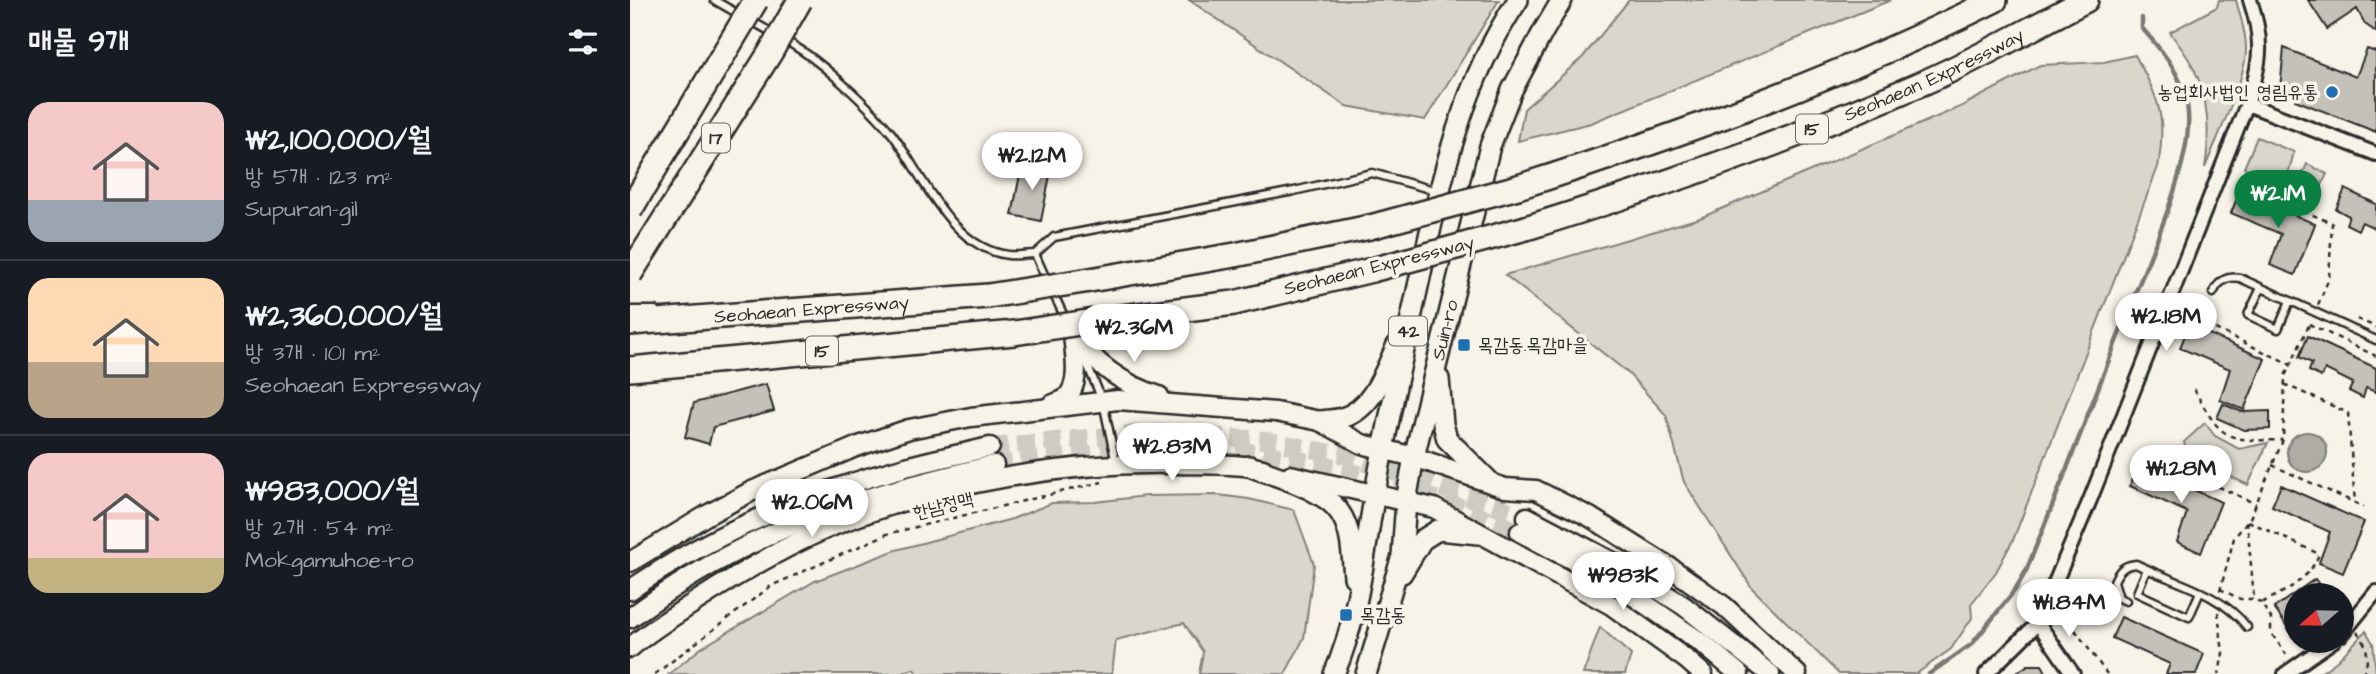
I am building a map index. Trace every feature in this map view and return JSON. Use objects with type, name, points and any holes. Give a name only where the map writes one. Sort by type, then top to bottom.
[{"type":"highway","name":"17","points":[[630,210],[756,0]]},
{"type":"highway","name":"17","points":[[630,274],[800,0]]},
{"type":"highway","name":"Seohaean Expressway","points":[[630,323],[988,296],[1235,255],[1370,227],[1518,187],[1637,150],[1753,108],[1921,37],[1994,0]]},
{"type":"highway","name":"Seohaean Expressway","points":[[632,369],[1014,332],[1234,303],[1371,270],[1526,228],[1644,192],[1772,145],[1927,81],[2086,0]]},
{"type":"main road","name":"Suin-ro","points":[[1334,674],[1357,603],[1383,449],[1453,138],[1475,78],[1518,0]]},
{"type":"main road","name":"Suin-ro","points":[[1366,674],[1402,556],[1406,501],[1414,457],[1490,146],[1512,90],[1562,0]]},
{"type":"main road","points":[[1320,421],[1343,418],[1362,407],[1377,388],[1412,312]]},
{"type":"main road","points":[[1073,333],[1088,355],[1135,388],[1186,405]]},
{"type":"main road","points":[[1040,410],[1066,399],[1074,382],[1076,373],[1073,333]]},
{"type":"main road","points":[[1437,363],[1447,439],[1490,482]]},
{"type":"main road","points":[[630,562],[752,491],[856,447],[909,429],[971,416],[1118,400],[1276,412],[1320,421],[1362,444],[1414,457],[1505,488],[1536,490],[1590,517],[1671,568],[1724,606],[1797,674]]},
{"type":"main road","points":[[630,590],[703,546],[808,499],[902,468],[992,456],[829,511],[759,540],[669,589],[630,618]]},
{"type":"main road","points":[[1249,466],[1326,497],[1341,514],[1352,547],[1357,603]]},
{"type":"main road","points":[[630,648],[726,582],[842,522],[918,498],[983,483],[1077,467],[1112,472],[1249,466],[1434,508],[1611,605],[1703,674]]},
{"type":"main road","points":[[1739,674],[1703,643],[1524,524],[1624,568],[1684,606],[1770,674]]},
{"type":"main road","points":[[1393,589],[1422,540],[1437,530],[1479,534]]},
{"type":"street","points":[[1986,674],[2038,623],[2090,500],[2247,104],[2258,72],[2260,43],[2250,0]]},
{"type":"street","points":[[2247,104],[2376,154]]},
{"type":"street","points":[[2354,619],[2376,592]]},
{"type":"street","points":[[2038,623],[2073,674]]},
{"type":"street","points":[[2285,674],[2315,653]]},
{"type":"lane","points":[[714,0],[799,48],[846,88],[891,134],[930,197],[958,229],[984,247],[1007,255],[1035,254],[1054,237],[1294,191],[1372,173],[1439,192]]},
{"type":"lane","points":[[1035,254],[1102,402],[1112,472]]},
{"type":"lane","points":[[2213,293],[2219,283],[2232,277],[2376,340]]},
{"type":"lane","points":[[2261,288],[2248,315],[2278,329],[2290,301]]},
{"type":"lane","points":[[630,310],[670,310]]},
{"type":"lane","points":[[683,311],[762,312]]},
{"type":"lane","points":[[2126,601],[2119,598],[2114,581],[2118,571],[2126,565],[2136,564],[2219,601],[2236,613],[2247,627]]},
{"type":"lane","points":[[2147,569],[2137,593],[2189,617],[2200,592]]},
{"type":"path","points":[[2248,188],[2332,223],[2329,278],[2319,303]]},
{"type":"path","points":[[2177,311],[2290,364]]},
{"type":"path","points":[[2218,674],[2223,653],[2220,589],[2234,538],[2248,521],[2283,440],[2285,376],[2309,324],[2376,356]]},
{"type":"path","points":[[2284,384],[2348,413],[2355,503]]},
{"type":"path","points":[[2194,389],[2207,414],[2221,431],[2240,440],[2283,440]]},
{"type":"path","points":[[2155,457],[2256,504]]},
{"type":"path","points":[[2272,465],[2364,507]]},
{"type":"path","name":"한남정맥","points":[[655,674],[771,586],[887,534],[1112,472]]},
{"type":"path","points":[[2248,521],[2255,599]]},
{"type":"path","points":[[2248,521],[2319,554],[2315,567],[2298,582],[2284,593],[2261,603]]},
{"type":"path","points":[[2220,589],[2240,599],[2255,599],[2261,603],[2271,618],[2271,633],[2286,654]]},
{"type":"path","points":[[2076,630],[2107,674]]},
{"type":"path","points":[[2354,634],[2362,638],[2368,656],[2363,674]]},
{"type":"shaded area","points":[[1189,0],[1499,0],[1425,120],[1346,106]]},
{"type":"shaded area","points":[[1629,0],[1891,0],[1591,123],[1518,141],[1524,109],[1583,57]]},
{"type":"shaded area","points":[[2219,0],[2236,0],[2245,36],[2245,60],[2242,75],[2205,168],[2208,131],[2203,92],[2192,64],[2170,32],[2217,7]]},
{"type":"shaded area","points":[[2135,55],[2159,108],[2162,134],[2158,167],[2013,540],[1996,572],[1971,604],[1972,618],[1951,649],[1916,674],[1839,674],[1752,588],[1684,482],[1666,415],[1628,373],[1505,275],[1700,218],[1960,107],[2040,65],[2104,62]]},
{"type":"shaded area","points":[[2257,137],[2294,152],[2285,186],[2244,168]]},
{"type":"shaded area","points":[[2307,164],[2327,174],[2314,202],[2294,192]]},
{"type":"shaded area","points":[[2205,423],[2215,436],[2239,449],[2268,443],[2248,485],[2187,456],[2184,442]]},
{"type":"shaded area","points":[[2307,432],[2315,433],[2321,438],[2326,444],[2326,460],[2321,466],[2315,471],[2307,472],[2299,471],[2293,466],[2288,460],[2287,452],[2288,444],[2293,438],[2299,433]]},
{"type":"shaded area","points":[[1218,495],[1294,510],[1314,564],[1304,638],[1285,674],[1199,674],[1203,652],[1184,623],[1116,640],[1112,674],[919,674],[913,669],[901,674],[669,674],[701,648],[815,581],[896,550],[1012,519],[1052,503],[1095,502],[1146,496]]},
{"type":"shaded area","points":[[1600,627],[1631,655],[1625,674],[1583,674]]},
{"type":"shaded area","points":[[2366,631],[2373,643],[2376,674],[2319,674],[2345,653],[2354,653],[2354,643]]},
{"type":"building","points":[[2308,0],[2376,0],[2376,32],[2365,24],[2357,9],[2327,29]]},
{"type":"building","name":"농업회사법인 영림유통","points":[[2284,48],[2356,77],[2367,49],[2376,52],[2376,132],[2295,100],[2297,95],[2280,89]]},
{"type":"building","points":[[1022,164],[1051,170],[1041,221],[1012,215]]},
{"type":"building","points":[[2345,189],[2376,204],[2376,229],[2362,222],[2358,230],[2346,224],[2349,216],[2336,209]]},
{"type":"building","points":[[2240,191],[2315,224],[2295,275],[2270,265],[2281,234],[2231,213]]},
{"type":"building","points":[[2189,325],[2265,359],[2244,410],[2220,400],[2230,369],[2180,348]]},
{"type":"building","points":[[2308,336],[2376,368],[2376,392],[2366,388],[2363,398],[2349,391],[2353,383],[2325,369],[2321,377],[2309,371],[2312,363],[2299,357]]},
{"type":"building","points":[[766,384],[774,411],[713,427],[709,444],[685,437],[694,403]]},
{"type":"building","points":[[2223,404],[2242,412],[2270,411],[2270,429],[2244,430],[2217,418]]},
{"type":"building","points":[[2139,465],[2221,502],[2201,553],[2177,542],[2187,512],[2130,486]]},
{"type":"building","points":[[2281,485],[2364,522],[2343,573],[2319,563],[2330,532],[2272,506]]},
{"type":"building","points":[[2284,601],[2284,622],[2274,608]]},
{"type":"building","points":[[2121,617],[2204,654],[2196,674],[2166,674],[2170,664],[2112,638]]},
{"type":"building","points":[[2028,665],[2042,665],[2047,674],[2015,674]]},
{"type":"waterway","points":[[1929,674],[1972,644],[2015,590],[2026,571],[2178,180],[2185,152],[2187,105],[2176,73],[2142,28],[2142,18]]},
{"type":"tunnel","points":[[990,447],[1157,433],[1263,440],[1343,455],[1527,517]]},
{"type":"tunnel","points":[[994,465],[1155,447],[1262,453],[1340,468],[1454,505],[1520,532]]},
{"type":"place","name":"농업회사법인 영림유통","points":[[2332,92]]},
{"type":"place","name":"목감동.목감마을","points":[[1464,345]]},
{"type":"place","name":"목감동","points":[[1346,615]]}]
